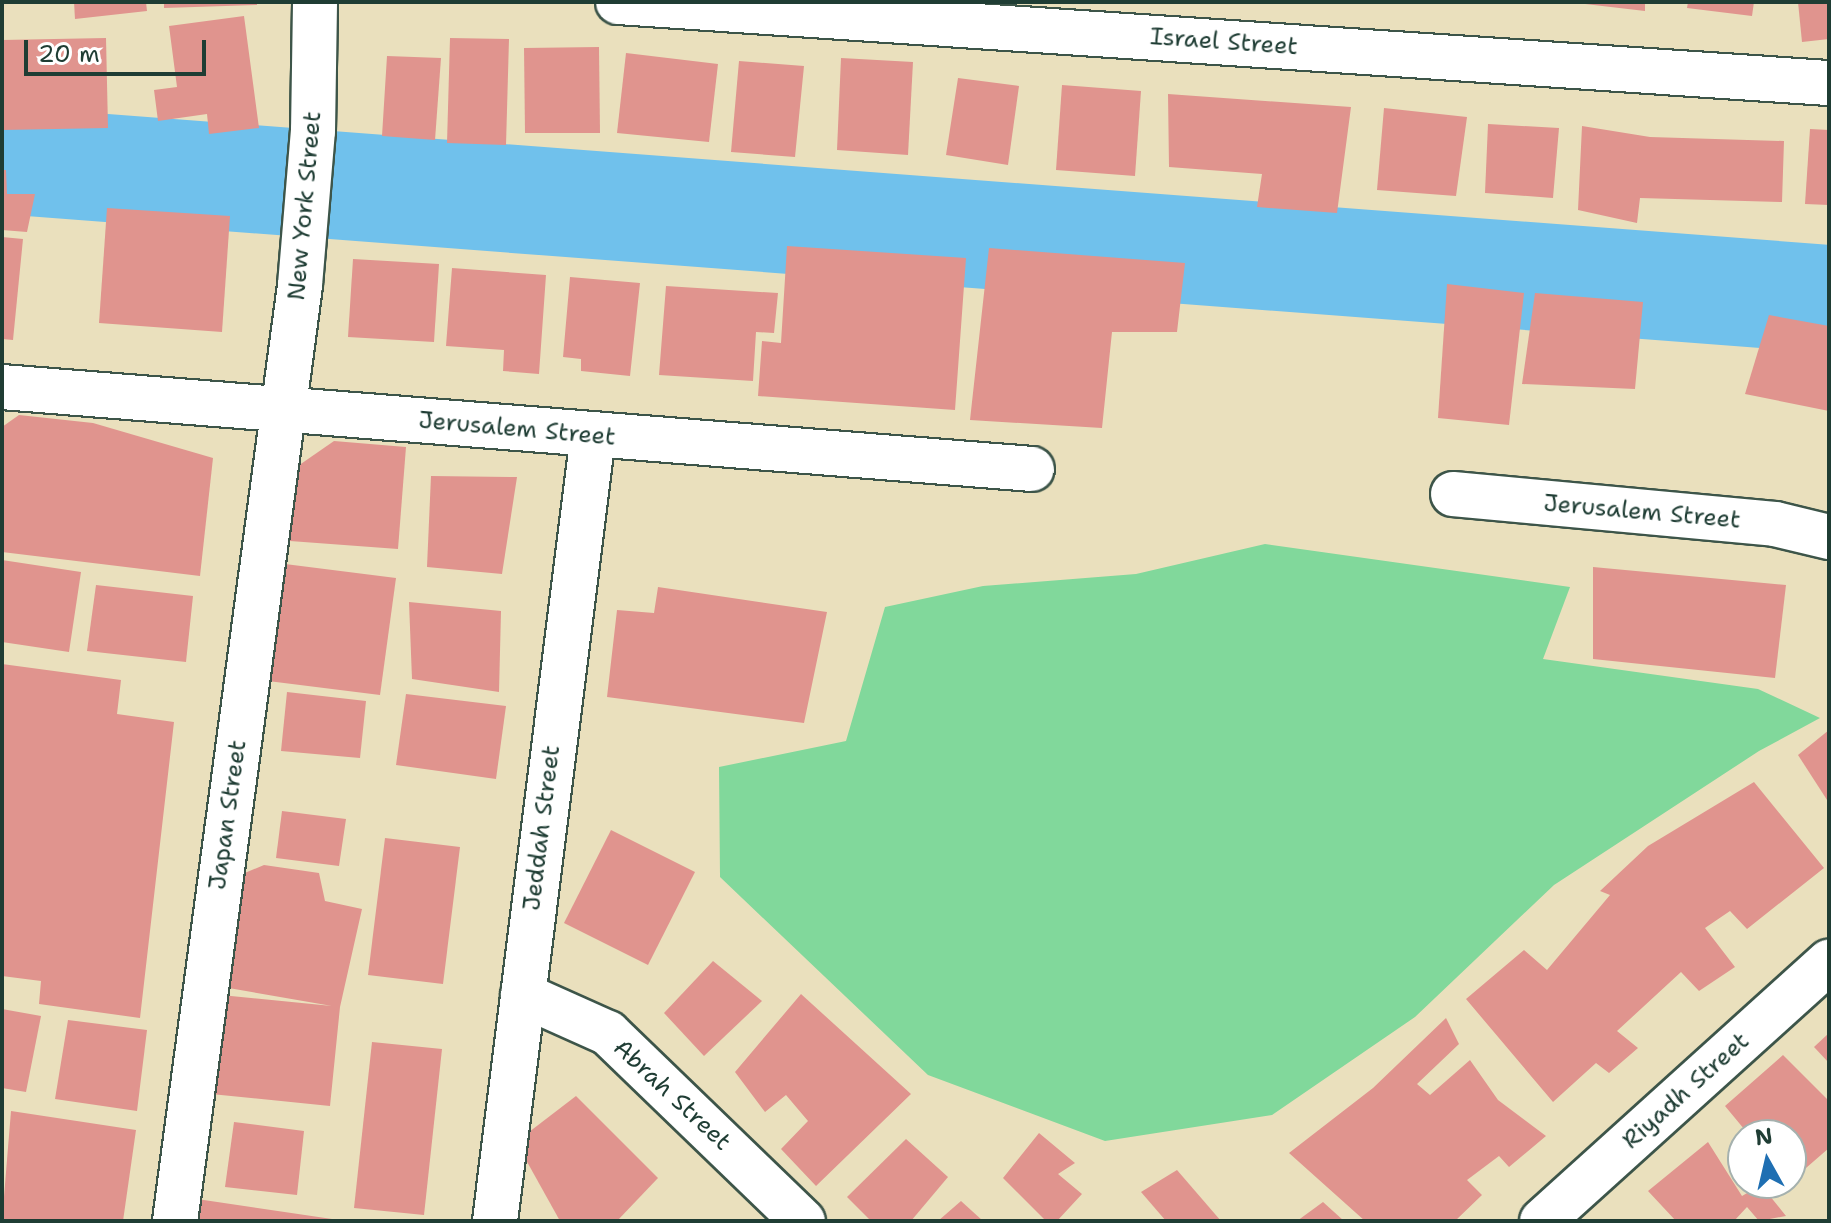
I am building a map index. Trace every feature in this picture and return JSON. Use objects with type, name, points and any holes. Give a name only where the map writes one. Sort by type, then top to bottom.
[{"type":"street","name":"New York Street","points":[[282,410],[311,159],[315,2]]},
{"type":"street","name":"Israel Street","points":[[618,2],[1829,83]]},
{"type":"street","name":"Jerusalem Street","points":[[2,387],[1032,469]]},
{"type":"street","name":"Japan Street","points":[[175,1221],[282,410]]},
{"type":"street","name":"Jeddah Street","points":[[495,1221],[593,435]]},
{"type":"street","name":"Jerusalem Street","points":[[1453,494],[1775,524],[1829,537]]},
{"type":"street","name":"Riyadh Street","points":[[1542,1221],[1829,962]]},
{"type":"street","name":"Abrah Street","points":[[523,995],[608,1033],[803,1221]]},
{"type":"green space","points":[[1265,544],[1570,587],[1543,659],[1758,689],[1820,718],[1759,751],[1554,885],[1415,1017],[1272,1115],[1105,1141],[928,1075],[720,877],[719,767],[846,741],[885,607],[983,586],[1136,574]]},
{"type":"building","points":[[74,2],[146,2],[147,11],[75,19]]},
{"type":"building","points":[[164,2],[257,2],[257,5],[164,8]]},
{"type":"building","points":[[1568,2],[1645,2],[1645,11]]},
{"type":"building","points":[[1688,2],[1754,2],[1752,16],[1687,8]]},
{"type":"building","points":[[1798,2],[1829,2],[1829,39],[1802,42]]},
{"type":"building","points":[[244,16],[259,128],[209,134],[207,114],[158,121],[154,90],[177,87],[169,26]]},
{"type":"building","points":[[106,38],[108,128],[2,130],[2,40]]},
{"type":"building","points":[[450,38],[509,39],[506,145],[447,143]]},
{"type":"building","points":[[599,47],[600,133],[525,133],[524,48]]},
{"type":"building","points":[[626,53],[718,64],[709,142],[617,133]]},
{"type":"building","points":[[387,56],[441,58],[435,140],[382,136]]},
{"type":"building","points":[[841,58],[913,62],[908,155],[837,150]]},
{"type":"building","points":[[739,61],[804,66],[795,157],[731,152]]},
{"type":"building","points":[[958,78],[1019,86],[1008,165],[946,155]]},
{"type":"building","points":[[1062,85],[1141,91],[1135,176],[1056,170]]},
{"type":"building","points":[[1168,94],[1351,107],[1337,213],[1257,207],[1262,174],[1169,167]]},
{"type":"building","points":[[1384,108],[1467,117],[1456,196],[1377,190]]},
{"type":"building","points":[[1488,124],[1559,128],[1553,198],[1485,193]]},
{"type":"building","points":[[1582,126],[1650,137],[1784,141],[1782,202],[1640,198],[1637,223],[1578,210]]},
{"type":"building","points":[[1810,129],[1829,130],[1829,205],[1805,204]]},
{"type":"building","points":[[2,170],[6,170],[7,194],[35,194],[27,232],[2,230]]},
{"type":"building","points":[[107,208],[230,216],[222,332],[99,323]]},
{"type":"building","points":[[2,237],[23,239],[13,340],[2,339]]},
{"type":"building","points":[[787,246],[966,258],[955,410],[758,396],[762,341],[781,343]]},
{"type":"building","points":[[989,248],[1185,263],[1177,332],[1112,332],[1102,428],[970,420]]},
{"type":"building","points":[[353,259],[439,264],[434,342],[348,337]]},
{"type":"building","points":[[452,268],[546,275],[539,374],[503,371],[504,350],[446,346]]},
{"type":"building","points":[[570,277],[640,283],[630,376],[581,371],[581,359],[563,357]]},
{"type":"building","points":[[1447,284],[1524,293],[1509,425],[1438,418]]},
{"type":"building","points":[[666,286],[778,293],[774,333],[756,332],[753,381],[659,375]]},
{"type":"building","points":[[1535,293],[1643,302],[1635,389],[1522,384]]},
{"type":"building","points":[[1769,315],[1829,326],[1829,411],[1745,394]]},
{"type":"building","points":[[19,415],[93,423],[213,458],[200,576],[2,552],[2,427]]},
{"type":"building","points":[[334,441],[406,447],[398,549],[290,541],[295,468]]},
{"type":"building","points":[[431,476],[517,477],[502,574],[427,567]]},
{"type":"building","points":[[2,560],[81,572],[69,652],[2,642]]},
{"type":"building","points":[[285,564],[396,578],[380,695],[268,681]]},
{"type":"building","points":[[1593,567],[1786,585],[1775,678],[1593,659]]},
{"type":"building","points":[[96,585],[193,596],[186,662],[87,651]]},
{"type":"building","points":[[658,587],[827,612],[804,723],[607,697],[617,610],[654,613]]},
{"type":"building","points":[[409,602],[501,611],[499,692],[412,679]]},
{"type":"building","points":[[2,664],[121,680],[117,714],[174,722],[140,1018],[39,1004],[41,981],[2,976]]},
{"type":"building","points":[[287,692],[366,701],[360,758],[281,751]]},
{"type":"building","points":[[406,694],[506,706],[496,779],[396,765]]},
{"type":"building","points":[[1829,730],[1829,803],[1798,755]]},
{"type":"building","points":[[1754,782],[1824,868],[1747,929],[1730,911],[1705,928],[1735,967],[1699,991],[1681,972],[1617,1031],[1638,1048],[1609,1073],[1596,1063],[1553,1102],[1466,999],[1524,950],[1547,970],[1610,895],[1600,891],[1648,846]]},
{"type":"building","points":[[282,811],[346,819],[339,866],[276,858]]},
{"type":"building","points":[[611,830],[695,872],[648,965],[564,923]]},
{"type":"building","points":[[385,838],[460,847],[443,984],[368,975]]},
{"type":"building","points":[[264,865],[319,873],[325,901],[362,909],[340,1007],[330,1106],[211,1094],[221,995],[332,1006],[223,987],[240,875]]},
{"type":"building","points":[[713,961],[762,1001],[704,1056],[664,1013]]},
{"type":"building","points":[[801,994],[911,1094],[816,1186],[781,1149],[808,1121],[786,1095],[765,1112],[735,1072]]},
{"type":"building","points":[[2,1009],[41,1016],[26,1092],[2,1088]]},
{"type":"building","points":[[1446,1018],[1459,1044],[1417,1084],[1430,1095],[1470,1060],[1498,1100],[1546,1136],[1509,1167],[1499,1156],[1467,1180],[1482,1195],[1455,1221],[1365,1221],[1289,1153],[1373,1088]]},
{"type":"building","points":[[68,1020],[147,1030],[137,1111],[55,1099]]},
{"type":"building","points":[[1829,1033],[1829,1063],[1814,1047]]},
{"type":"building","points":[[372,1042],[442,1049],[424,1215],[354,1208]]},
{"type":"building","points":[[1783,1055],[1829,1101],[1829,1148],[1807,1167],[1807,1119],[1736,1119],[1725,1106]]},
{"type":"building","points":[[576,1096],[658,1178],[617,1221],[560,1221],[516,1142]]},
{"type":"building","points":[[11,1111],[136,1130],[123,1221],[2,1221]]},
{"type":"building","points":[[234,1122],[304,1131],[297,1195],[225,1187]]},
{"type":"building","points":[[1039,1133],[1075,1163],[1058,1174],[1082,1194],[1057,1221],[1046,1221],[1003,1178]]},
{"type":"building","points":[[906,1139],[948,1177],[911,1221],[871,1221],[847,1197]]},
{"type":"building","points":[[1708,1142],[1727,1172],[1727,1199],[1772,1199],[1786,1216],[1759,1221],[1747,1207],[1734,1221],[1676,1221],[1648,1191]]},
{"type":"building","points":[[1177,1170],[1221,1221],[1166,1221],[1141,1192]]},
{"type":"building","points":[[197,1199],[332,1219],[194,1221]]},
{"type":"building","points":[[961,1201],[983,1221],[938,1221]]},
{"type":"building","points":[[1323,1202],[1344,1221],[1297,1221]]},
{"type":"waterway","points":[[2,160],[1829,299]]}]
